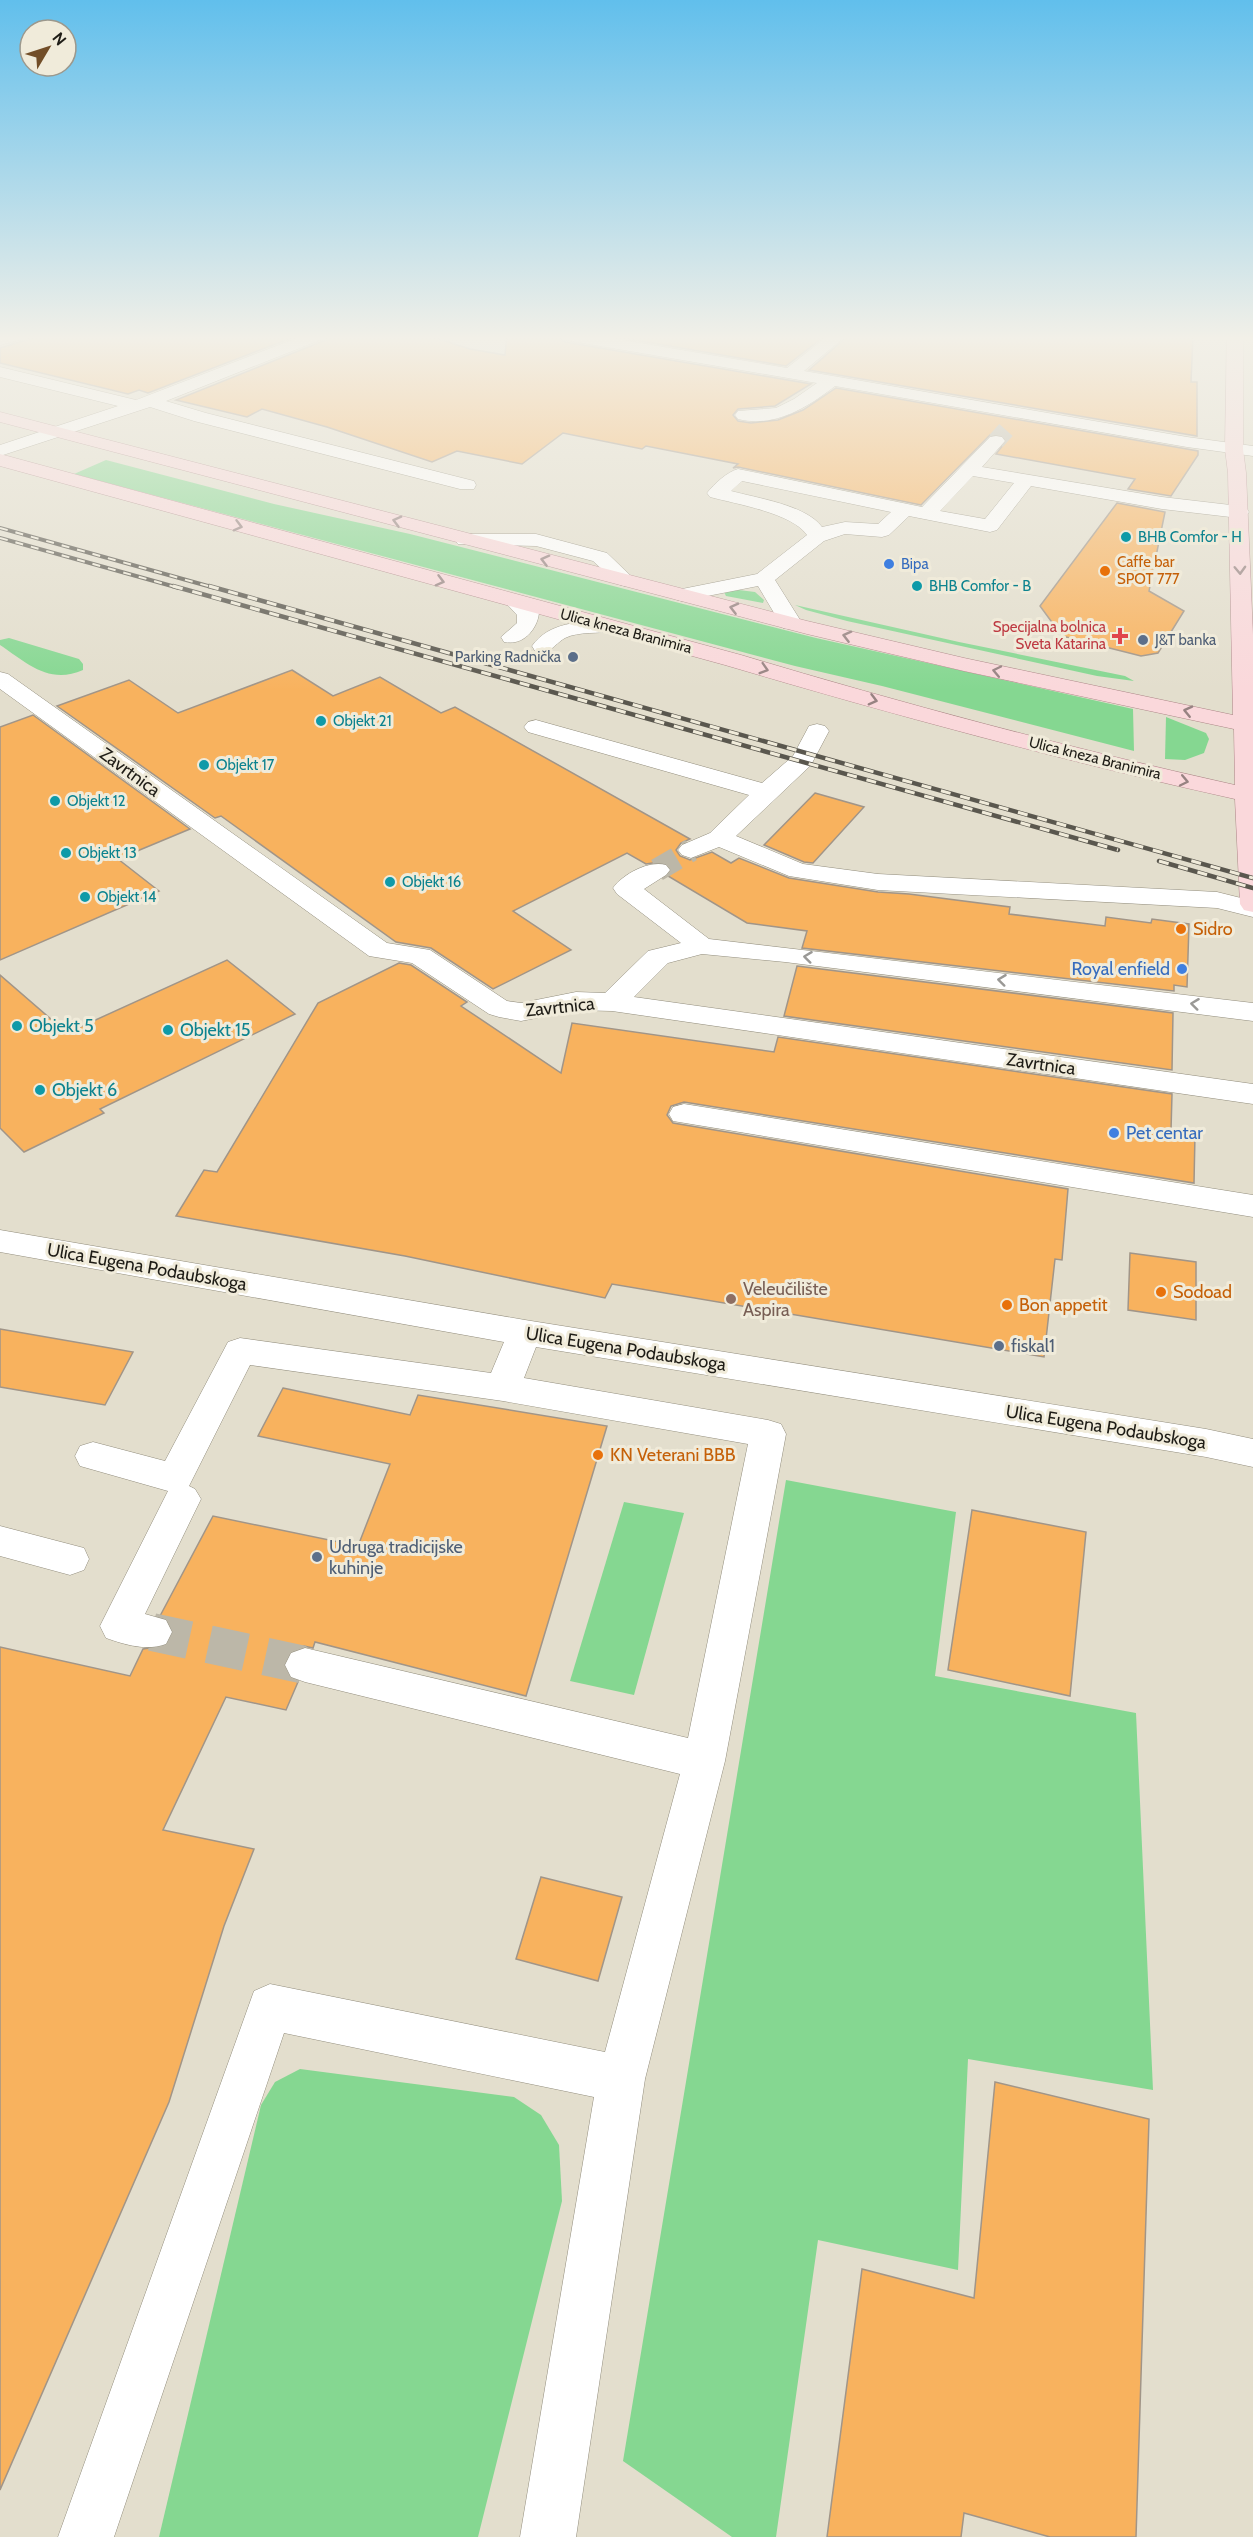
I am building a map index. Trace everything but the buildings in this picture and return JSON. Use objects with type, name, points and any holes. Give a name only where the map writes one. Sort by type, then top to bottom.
[{"type":"main road","points":[[139,453],[791,623],[924,655],[1249,725]]},
{"type":"main road","points":[[1235,453],[1238,473],[1249,725],[1253,906]]},
{"type":"main road","name":"Ulica kneza Branimira","points":[[0,460],[1138,770],[1250,795]]},
{"type":"street","points":[[343,453],[467,485]]},
{"type":"street","points":[[926,514],[984,453]]},
{"type":"street","points":[[969,470],[1162,503],[1239,512]]},
{"type":"street","points":[[905,510],[882,531],[790,514],[717,493],[738,476],[990,526],[1026,480]]},
{"type":"street","points":[[790,514],[808,522],[817,535]]},
{"type":"street","points":[[682,595],[764,579],[817,535],[846,526]]},
{"type":"street","points":[[764,579],[791,623]]},
{"type":"street","points":[[512,637],[527,625],[528,614],[514,601]]},
{"type":"street","points":[[543,646],[558,633],[606,626]]},
{"type":"street","name":"Zavrtnica","points":[[0,679],[379,950],[420,956],[499,1008],[521,1012],[576,1001],[612,1002],[1253,1094]]},
{"type":"street","points":[[536,727],[766,792]]},
{"type":"street","points":[[691,850],[719,837],[803,760],[817,731]]},
{"type":"street","points":[[719,837],[798,871],[878,882],[1217,900],[1253,906]]},
{"type":"street","points":[[657,870],[626,888],[702,946]]},
{"type":"street","points":[[612,1002],[658,957],[702,946],[785,954],[1253,1012]]},
{"type":"street","points":[[684,1114],[1253,1206]]},
{"type":"street","name":"Ulica Eugena Podaubskoga","points":[[0,1241],[525,1333],[1194,1441],[1253,1453]]},
{"type":"street","points":[[503,1388],[525,1333]]},
{"type":"street","points":[[93,1456],[175,1478],[240,1351],[503,1388],[768,1434],[704,1761],[621,2079],[548,2537]]},
{"type":"street","points":[[152,1632],[120,1626],[182,1499]]},
{"type":"street","points":[[0,1541],[70,1559]]},
{"type":"street","points":[[305,1665],[704,1761]]},
{"type":"street","points":[[86,2537],[270,2007],[621,2079]]},
{"type":"green space","points":[[106,460],[274,504],[410,534],[816,638],[1133,709],[1134,751],[795,666],[74,474]]},
{"type":"green space","points":[[739,590],[755,592],[764,600],[763,603],[726,596],[724,592]]},
{"type":"green space","points":[[795,605],[1125,676],[1134,681],[1097,676],[847,621]]},
{"type":"green space","points":[[9,638],[79,659],[83,664],[83,670],[59,675],[39,670],[0,645],[0,640]]},
{"type":"green space","points":[[1166,717],[1206,733],[1209,739],[1204,753],[1185,760],[1165,759]]},
{"type":"green space","points":[[786,1480],[956,1512],[935,1676],[1136,1713],[1153,2090],[968,2059],[958,2270],[818,2240],[776,2537],[732,2537],[623,2461]]},
{"type":"green space","points":[[624,1502],[684,1513],[634,1695],[570,1681]]},
{"type":"green space","points":[[300,2069],[514,2097],[541,2115],[559,2145],[562,2201],[478,2537],[159,2537],[261,2105],[275,2082]]},
{"type":"tunnel","points":[[657,870],[691,850]]},
{"type":"tunnel","points":[[152,1632],[305,1665]]},
{"type":"railway","points":[[0,528],[215,588]]},
{"type":"railway","points":[[0,538],[179,588]]},
{"type":"railway","points":[[173,586],[1118,850]]},
{"type":"railway","points":[[209,586],[1253,878]]},
{"type":"railway","points":[[1159,861],[1253,888]]},
{"type":"place","name":"BHB Comfor - H","points":[[1126,537]]},
{"type":"place","name":"Bipa","points":[[889,564]]},
{"type":"place","name":"Caffe bar SPOT 777","points":[[1105,571]]},
{"type":"place","name":"BHB Comfor - B","points":[[917,586]]},
{"type":"place","name":"Specijalna bolnica Sveta Katarina","points":[[1120,636]]},
{"type":"place","name":"J&T banka","points":[[1143,640]]},
{"type":"place","name":"Parking Radnička","points":[[573,657]]},
{"type":"place","name":"Objekt 21","points":[[321,721]]},
{"type":"place","name":"Objekt 17","points":[[204,765]]},
{"type":"place","name":"Objekt 12","points":[[55,801]]},
{"type":"place","name":"Objekt 13","points":[[66,853]]},
{"type":"place","name":"Objekt 16","points":[[390,882]]},
{"type":"place","name":"Objekt 14","points":[[85,897]]},
{"type":"place","name":"Sidro","points":[[1181,929]]},
{"type":"place","name":"Royal enfield","points":[[1182,969]]},
{"type":"place","name":"Objekt 5","points":[[17,1026]]},
{"type":"place","name":"Objekt 15","points":[[168,1030]]},
{"type":"place","name":"Objekt 6","points":[[40,1090]]},
{"type":"place","name":"Pet centar","points":[[1114,1133]]},
{"type":"place","name":"Sodoad","points":[[1161,1292]]},
{"type":"place","name":"Veleučilište Aspira","points":[[731,1299]]},
{"type":"place","name":"Bon appetit","points":[[1007,1305]]},
{"type":"place","name":"fiskal1","points":[[999,1346]]},
{"type":"place","name":"KN Veterani BBB","points":[[598,1455]]},
{"type":"place","name":"Udruga tradicijske kuhinje","points":[[317,1557]]}]
